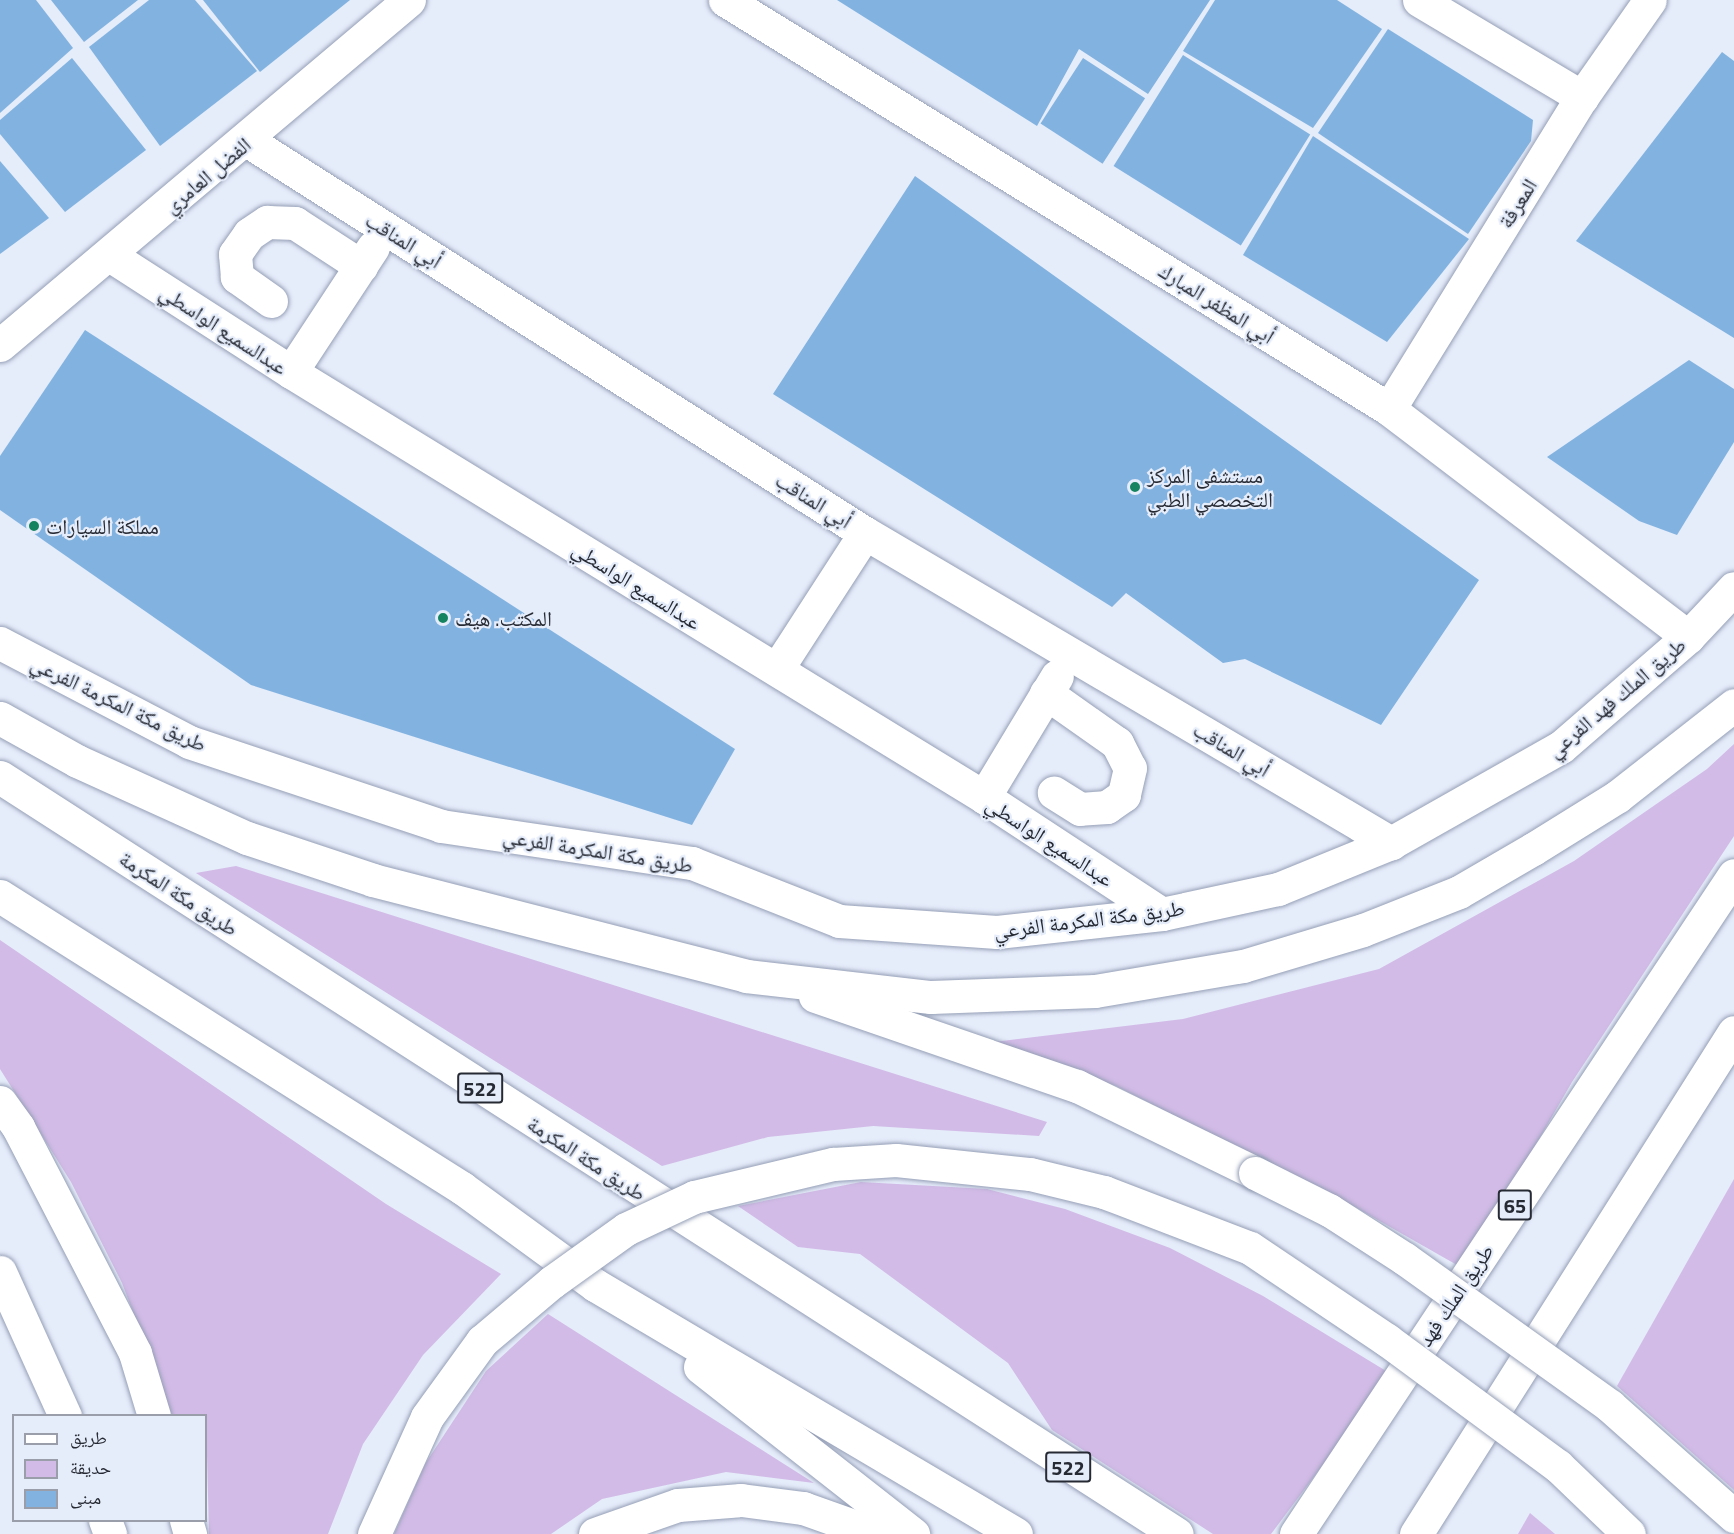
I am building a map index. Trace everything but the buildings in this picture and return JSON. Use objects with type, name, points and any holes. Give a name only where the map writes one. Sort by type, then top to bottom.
[{"type":"main road","name":"الفضل العامري","points":[[0,345],[248,141],[409,0]]},
{"type":"main road","name":"أبي المظفر المبارك","points":[[725,0],[1389,409],[1688,638]]},
{"type":"main road","points":[[1419,0],[1582,98]]},
{"type":"main road","name":"المعرفة","points":[[1389,409],[1582,98],[1650,0]]},
{"type":"main road","name":"أبي المناقب","points":[[248,141],[865,533],[1391,843]]},
{"type":"main road","points":[[271,301],[237,277],[235,254],[249,234],[267,222],[295,223],[361,266]]},
{"type":"main road","points":[[291,372],[385,228]]},
{"type":"main road","name":"عبدالسميع الواسطي","points":[[111,256],[291,372],[984,797],[1162,914]]},
{"type":"main road","points":[[777,669],[865,533]]},
{"type":"main road","name":"طريق الملك فهد الفرعي","points":[[1391,843],[1561,747],[1688,638],[1734,588]]},
{"type":"main road","name":"طريق مكة المكرمة الفرعي","points":[[0,643],[189,742],[441,826],[692,863],[838,921],[997,932],[1162,914],[1278,889],[1391,843]]},
{"type":"main road","points":[[984,797],[1071,654]]},
{"type":"main road","points":[[1046,693],[1117,743],[1130,768],[1124,795],[1107,807],[1080,810],[1054,793]]},
{"type":"main road","points":[[746,976],[931,997],[1095,991],[1243,966],[1363,930],[1459,892],[1618,796],[1734,705]]},
{"type":"main road","points":[[0,718],[77,761],[247,838],[373,880],[746,976],[1077,1086],[1255,1173],[1405,1259],[1610,1406],[1734,1516]]},
{"type":"main road","name":"طريق مكة المكرمة","points":[[0,777],[960,1399],[1177,1534]]},
{"type":"main road","name":"طريق الملك فهد","points":[[1296,1534],[1734,875]]},
{"type":"main road","points":[[0,896],[462,1188],[595,1285],[913,1534]]},
{"type":"main road","points":[[1416,1534],[1734,1032]]},
{"type":"main road","points":[[0,1102],[18,1126],[135,1353],[153,1414]]},
{"type":"main road","points":[[374,1534],[427,1417],[482,1341],[552,1282],[626,1229],[694,1197],[822,1166],[896,1160],[1030,1174],[1104,1192],[1250,1248],[1387,1340],[1558,1466],[1629,1534]]},
{"type":"main road","points":[[0,1272],[64,1414]]},
{"type":"main road","points":[[595,1285],[1016,1534]]},
{"type":"main road","points":[[594,1534],[678,1505],[741,1500],[803,1508],[876,1534]]},
{"type":"green space","points":[[1734,744],[1734,836],[1572,1082],[1464,1269],[1355,1207],[1116,1086],[986,1043],[1183,1019],[1379,969],[1574,861],[1707,769]]},
{"type":"green space","points":[[236,866],[1047,1122],[1039,1136],[873,1126],[768,1137],[662,1166],[196,873]]},
{"type":"green space","points":[[0,940],[386,1204],[501,1274],[423,1355],[363,1444],[328,1534],[209,1534],[207,1414],[172,1414],[122,1283],[71,1182],[0,1069]]},
{"type":"green space","points":[[1734,1179],[1734,1490],[1617,1386]]},
{"type":"green space","points":[[861,1182],[987,1189],[1065,1209],[1170,1248],[1263,1296],[1391,1374],[1271,1534],[1213,1534],[1052,1430],[1008,1363],[860,1254],[798,1247],[738,1206]]},
{"type":"green space","points":[[548,1314],[814,1483],[726,1472],[602,1499],[551,1534],[394,1534],[425,1464],[486,1371]]},
{"type":"green space","points":[[1530,1513],[1555,1534],[1518,1534]]},
{"type":"place","name":"مستشفى المركز التخصصي الطبي","points":[[1135,487]]},
{"type":"place","name":"مملكة السيارات","points":[[34,526]]},
{"type":"place","name":"المكتب. هيف","points":[[443,618]]}]
